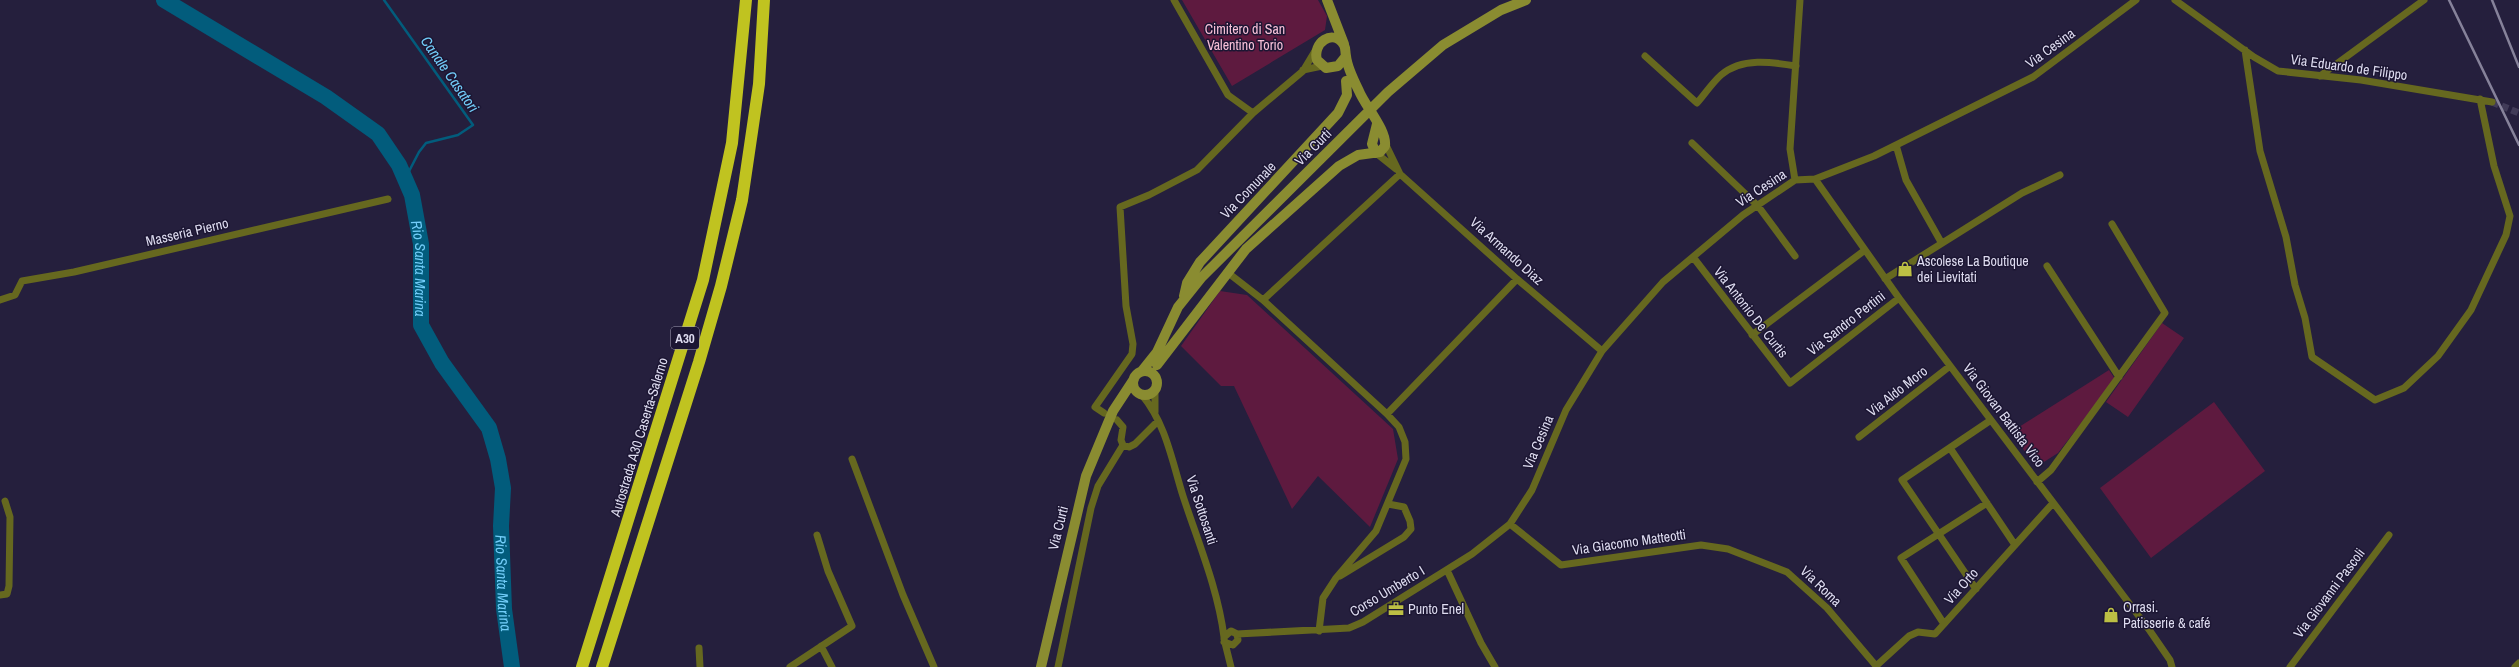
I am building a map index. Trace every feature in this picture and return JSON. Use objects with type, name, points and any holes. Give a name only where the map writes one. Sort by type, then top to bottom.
[{"type":"highway","name":"Autostrada A30 Caserta-Salerno","points":[[582,667],[703,280],[732,143],[746,0]]},
{"type":"highway","name":"A30","points":[[602,667],[701,354],[740,208],[759,84],[764,0]]},
{"type":"main road","points":[[1327,0],[1344,44],[1346,56],[1359,92]]},
{"type":"main road","name":"Via Curti","points":[[1041,667],[1086,476],[1119,402],[1138,375],[1157,352],[1171,318],[1183,300],[1230,248],[1388,92],[1443,45],[1501,10],[1526,0]]},
{"type":"main road","points":[[1335,20],[1325,39],[1318,44],[1315,51],[1317,60],[1359,92]]},
{"type":"main road","points":[[1325,39],[1337,39],[1344,44]]},
{"type":"main road","points":[[1326,67],[1342,64],[1346,56]]},
{"type":"main road","name":"Via Comunale","points":[[1183,300],[1187,283],[1200,262],[1338,113],[1347,96],[1346,81]]},
{"type":"main road","name":"Via Armando Diaz","points":[[1359,92],[1377,124],[1385,143]]},
{"type":"main road","points":[[1377,124],[1372,144],[1376,153],[1383,149],[1385,143]]},
{"type":"main road","name":"Via Curti","points":[[1157,365],[1246,249],[1326,177],[1358,155],[1376,153]]},
{"type":"main road","name":"Via Curti","points":[[1155,390],[1157,352]]},
{"type":"main road","points":[[1140,394],[1133,385],[1138,375],[1151,374],[1156,379]]},
{"type":"main road","points":[[1119,402],[1140,394],[1150,394],[1155,390]]},
{"type":"street","points":[[1174,0],[1228,95],[1253,113]]},
{"type":"street","points":[[1795,180],[1790,149],[1800,0]]},
{"type":"street","name":"Via Cesina","points":[[1510,524],[1532,490],[1566,410],[1602,351],[1663,282],[1743,215],[1795,180],[1815,179],[1874,156],[2033,78],[2136,0]]},
{"type":"street","name":"Via Eduardo de Filippo","points":[[2176,0],[2278,71],[2480,99],[2492,102]]},
{"type":"street","points":[[2320,76],[2424,0]]},
{"type":"street","points":[[2246,50],[2260,151],[2286,237],[2295,285],[2305,318],[2312,357],[2375,400],[2404,388],[2438,356],[2471,310],[2506,235],[2510,216],[2494,166],[2480,99]]},
{"type":"street","points":[[1104,413],[1095,407],[1132,354],[1133,344],[1126,306],[1120,207],[1149,195],[1197,170],[1253,113],[1303,70],[1315,51]]},
{"type":"street","points":[[1645,56],[1697,103],[1721,75],[1728,70],[1760,61],[1796,66]]},
{"type":"street","points":[[1303,70],[1326,67]]},
{"type":"street","name":"Via Armando Diaz","points":[[1385,143],[1398,171]]},
{"type":"street","points":[[1692,144],[1758,206],[1795,256]]},
{"type":"street","points":[[1896,145],[1906,180],[1942,242]]},
{"type":"street","name":"Via Armando Diaz","points":[[1376,153],[1398,171],[1517,280],[1602,351]]},
{"type":"street","points":[[1263,300],[1398,171]]},
{"type":"street","points":[[1885,279],[2022,193],[2060,175]]},
{"type":"street","name":"Via Giovan Battista Vico","points":[[1815,179],[1899,298],[2150,631],[2170,660],[2172,667]]},
{"type":"street","name":"Masseria Pierno","points":[[0,300],[15,295],[22,281],[74,272],[388,199]]},
{"type":"street","points":[[2037,482],[2051,470],[2165,313],[2112,224]]},
{"type":"street","points":[[1752,335],[1865,250]]},
{"type":"street","name":"Via Antonio De Curtis","points":[[1693,257],[1790,383]]},
{"type":"street","points":[[2046,266],[2119,377]]},
{"type":"street","points":[[1227,272],[1263,300],[1387,414],[1399,427],[1405,442],[1406,459],[1376,531],[1336,578],[1323,598],[1320,631]]},
{"type":"street","points":[[1387,414],[1517,280]]},
{"type":"street","name":"Via Sandro Pertini","points":[[1790,383],[1899,298]]},
{"type":"street","name":"Via Aldo Moro","points":[[1859,437],[1950,366]]},
{"type":"street","name":"Via Sottosanti","points":[[1155,390],[1155,412],[1169,443],[1221,617],[1230,664]]},
{"type":"street","name":"Via Sottosanti","points":[[1140,394],[1155,412]]},
{"type":"street","points":[[1117,420],[1123,427],[1121,440],[1123,445]]},
{"type":"street","points":[[1976,589],[1902,480],[1991,420]]},
{"type":"street","points":[[1123,445],[1129,447],[1136,444],[1158,421]]},
{"type":"street","points":[[1058,667],[1091,508],[1098,486],[1123,445]]},
{"type":"street","points":[[1950,448],[2015,545]]},
{"type":"street","points":[[852,460],[903,595],[934,667]]},
{"type":"street","points":[[4,595],[10,517],[5,501]]},
{"type":"street","points":[[1944,624],[1901,558],[1987,503]]},
{"type":"street","name":"Via Orto","points":[[1876,666],[1909,636],[1918,632],[1935,634],[2053,503]]},
{"type":"street","points":[[1336,578],[1404,537],[1411,530],[1410,521],[1404,507],[1388,504]]},
{"type":"street","name":"Via Giacomo Matteotti","points":[[1510,524],[1561,565],[1701,545],[1728,549]]},
{"type":"street","name":"Corso Umberto I","points":[[1235,633],[1260,634],[1286,631],[1320,631],[1349,628],[1363,622],[1472,554],[1510,524]]},
{"type":"street","points":[[790,667],[852,626],[828,571],[816,535]]},
{"type":"street","name":"Via Giovanni Pascoli","points":[[2290,667],[2389,535]]},
{"type":"street","name":"Via Roma","points":[[1728,549],[1787,572],[1827,608],[1876,666]]},
{"type":"street","points":[[1447,570],[1481,643],[1495,667]]},
{"type":"street","name":"Via Sottosanti","points":[[1221,617],[1235,633],[1235,644],[1230,664]]},
{"type":"street","points":[[1235,633],[1228,632],[1224,639],[1228,645],[1235,644]]},
{"type":"street","name":"Corso Umberto I","points":[[1235,644],[1260,634]]},
{"type":"street","points":[[821,646],[832,667]]},
{"type":"street","points":[[699,648],[700,667]]},
{"type":"street","points":[[2514,667],[2519,663]]},
{"type":"green space","name":"Cimitero di San Valentino Torio","points":[[1182,0],[1318,0],[1327,16],[1325,30],[1232,86]]},
{"type":"green space","points":[[1220,291],[1247,295],[1393,429],[1398,459],[1370,527],[1318,476],[1292,509],[1234,386],[1221,386],[1181,346]]},
{"type":"green space","points":[[2162,323],[2184,338],[2128,417],[2106,402]]},
{"type":"green space","points":[[2109,370],[2115,379],[2058,453],[2036,467],[2011,432]]},
{"type":"green space","points":[[2214,402],[2265,471],[2151,558],[2100,488]]},
{"type":"waterway","name":"Rio Santa Marina","points":[[164,0],[326,97],[378,134],[399,165],[412,195],[421,244],[421,325],[442,363],[489,428],[498,459],[503,488],[501,526],[504,609],[512,667]]},
{"type":"waterway","name":"Canale Casatori","points":[[384,0],[473,125],[458,135],[426,143],[419,152],[405,179]]},
{"type":"tunnel","points":[[2492,102],[2519,113]]},
{"type":"railway","points":[[2449,0],[2519,145]]},
{"type":"railway","points":[[2492,0],[2519,67]]},
{"type":"place","name":"Ascolese La Boutique dei Lievitati","points":[[1905,269]]},
{"type":"place","name":"Punto Enel","points":[[1396,609]]},
{"type":"place","name":"Orrasi. Patisserie & café","points":[[2111,615]]}]
